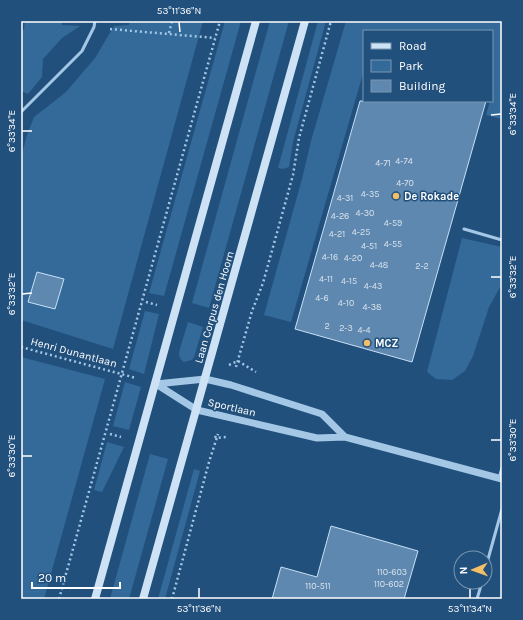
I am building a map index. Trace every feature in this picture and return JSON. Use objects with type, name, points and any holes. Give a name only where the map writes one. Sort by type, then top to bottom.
[{"type":"main road","points":[[95,599],[256,21]]},
{"type":"main road","name":"Laan Corpus den Hoorn","points":[[144,599],[305,21]]},
{"type":"street","name":"Sportlaan","points":[[156,384],[205,379],[231,385],[322,414],[345,436]]},
{"type":"street","name":"Sportlaan","points":[[156,384],[197,410],[317,438],[345,436],[501,478]]},
{"type":"lane","points":[[21,112],[82,51],[94,27],[95,21]]},
{"type":"lane","points":[[464,229],[502,240]]},
{"type":"lane","points":[[501,478],[502,468]]},
{"type":"lane","points":[[491,550],[502,509]]},
{"type":"path","points":[[169,33],[172,21]]},
{"type":"path","points":[[59,599],[220,21]]},
{"type":"path","points":[[231,385],[248,323],[263,283],[292,175],[299,138],[331,21]]},
{"type":"path","points":[[94,27],[215,38]]},
{"type":"path","points":[[146,302],[163,306]]},
{"type":"path","name":"Henri Dunantlaan","points":[[21,347],[122,375]]},
{"type":"path","points":[[172,599],[223,416]]},
{"type":"path","points":[[110,434],[126,438]]},
{"type":"green space","points":[[25,21],[62,21],[62,25],[80,26],[62,38],[43,59],[42,77],[28,94],[21,91],[21,34],[24,29]]},
{"type":"green space","points":[[130,21],[203,21],[113,349],[21,320],[21,158],[27,135],[34,117],[66,92],[95,58],[114,26],[129,25]]},
{"type":"green space","points":[[225,21],[241,21],[164,296],[149,293]]},
{"type":"green space","points":[[270,21],[289,21],[209,308],[192,303]]},
{"type":"green space","points":[[318,21],[326,21],[293,142],[289,167],[283,169],[278,168]]},
{"type":"green space","points":[[346,21],[502,21],[502,119],[486,115],[490,102],[493,102],[493,30],[363,30],[363,73],[291,322],[264,315],[302,179],[311,141]]},
{"type":"green space","points":[[462,238],[502,247],[502,285],[489,307],[473,356],[465,371],[452,380],[436,379],[427,372]]},
{"type":"green space","points":[[145,311],[159,314],[144,374],[129,369]]},
{"type":"green space","points":[[188,322],[203,327],[194,357],[192,360],[184,362],[180,358],[179,352]]},
{"type":"green space","points":[[21,357],[105,379],[44,599],[21,599]]},
{"type":"green space","points":[[125,382],[141,387],[129,430],[113,426]]},
{"type":"green space","points":[[107,442],[124,447],[102,492],[94,490]]},
{"type":"green space","points":[[150,454],[168,459],[129,599],[110,599]]},
{"type":"green space","points":[[194,469],[200,471],[165,599],[158,599]]},
{"type":"building","name":"De Rokade","points":[[360,101],[486,102],[412,362],[295,329]]},
{"type":"building","points":[[37,272],[64,279],[55,309],[28,302]]},
{"type":"building","points":[[331,526],[418,551],[404,599],[272,599],[281,567],[317,577]]},
{"type":"place","name":"De Rokade","points":[[396,196]]},
{"type":"place","name":"MCZ","points":[[367,343]]}]
